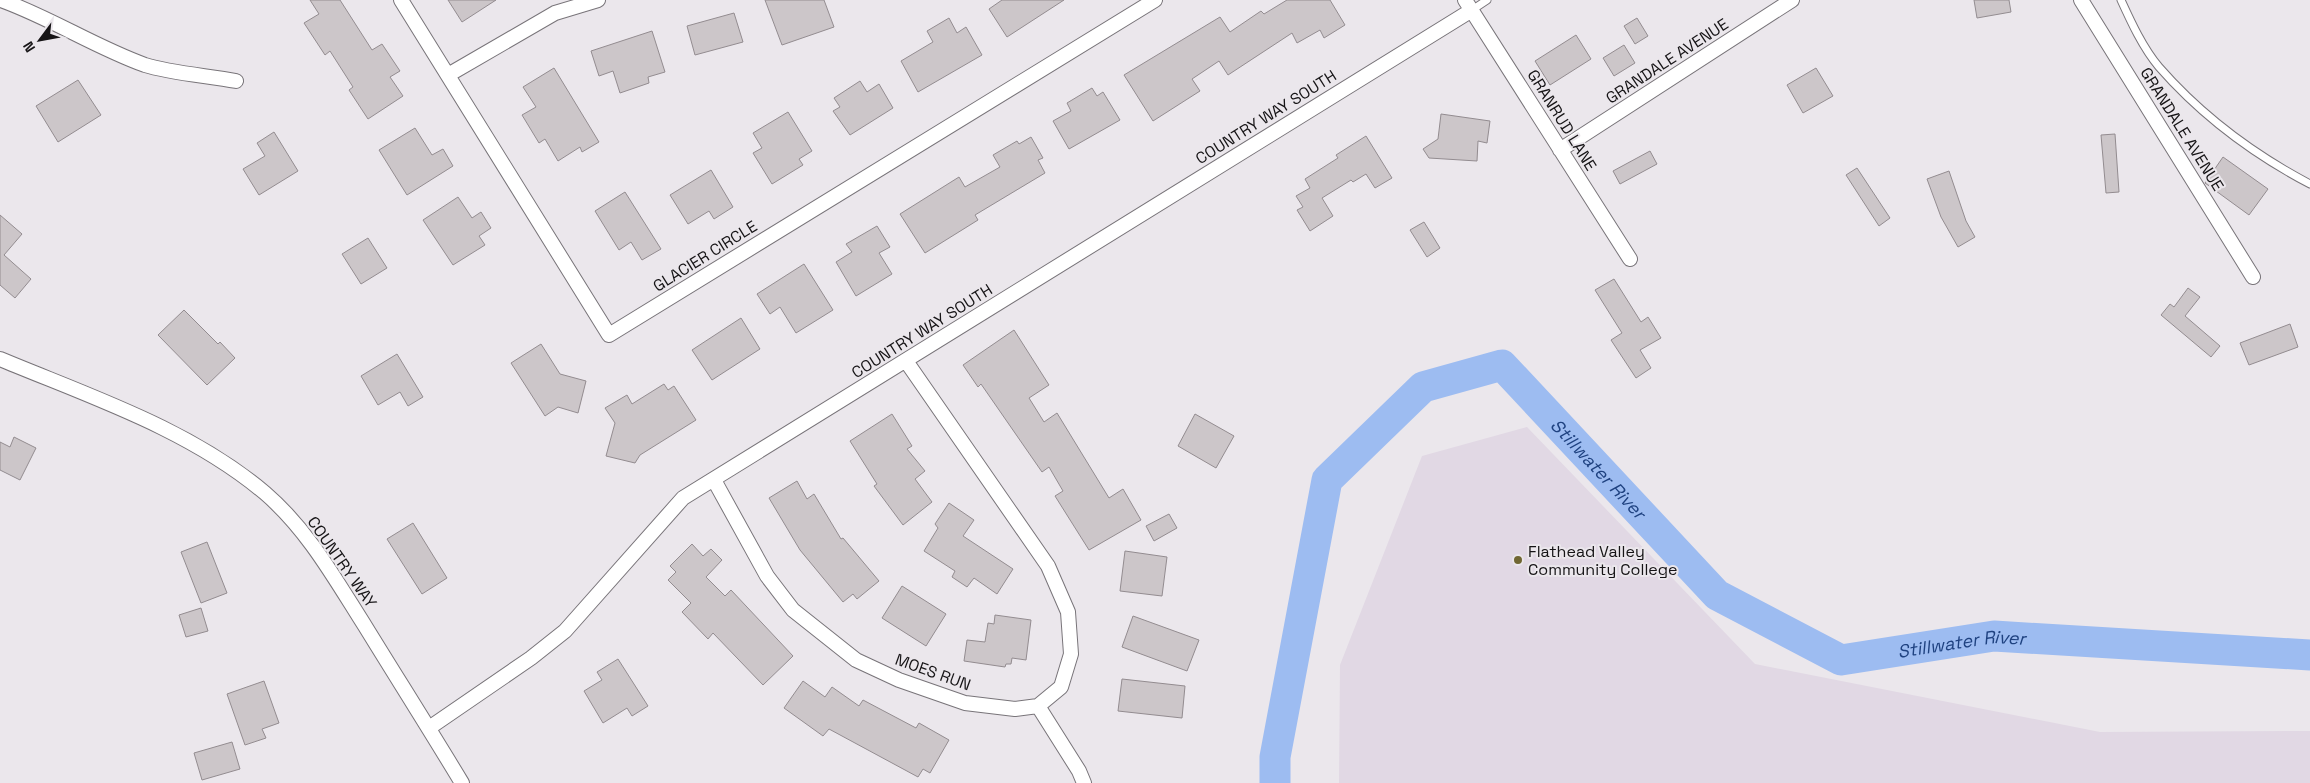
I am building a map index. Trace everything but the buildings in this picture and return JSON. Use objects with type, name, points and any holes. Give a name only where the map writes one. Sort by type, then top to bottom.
[{"type":"street","points":[[2,0],[108,50],[148,66],[236,81]]},
{"type":"street","name":"GLACIER CIRCLE","points":[[401,0],[609,335],[1155,0]]},
{"type":"street","points":[[448,75],[555,13],[598,0]]},
{"type":"street","name":"GRANDALE AVENUE","points":[[1560,150],[1792,0]]},
{"type":"street","name":"GRANDALE AVENUE","points":[[2081,0],[2253,277]]},
{"type":"street","name":"GRANRUD LANE","points":[[1469,5],[1630,259]]},
{"type":"street","name":"COUNTRY WAY SOUTH","points":[[429,728],[531,658],[565,631],[684,498],[906,361],[1469,5]]},
{"type":"street","name":"COUNTRY WAY","points":[[0,359],[150,422],[190,442],[229,466],[265,493],[282,509],[322,558],[462,783]]},
{"type":"street","points":[[906,361],[1048,566],[1068,612],[1072,654],[1061,687],[1038,706],[1079,771],[1084,783]]},
{"type":"street","name":"MOES RUN","points":[[714,480],[767,576],[793,610],[856,660],[899,680],[965,703],[1015,709],[1038,706]]},
{"type":"lane","points":[[1469,5],[1487,0]]},
{"type":"lane","points":[[2121,0],[2132,24],[2158,66],[2217,124],[2257,153],[2310,184]]},
{"type":"shaded area","name":"Flathead Valley Community College","points":[[1527,427],[1755,664],[2100,732],[2310,731],[2310,783],[1339,783],[1340,665],[1422,456]]},
{"type":"waterway","name":"Stillwater River","points":[[1275,783],[1275,757],[1327,480],[1423,387],[1502,365],[1717,595],[1841,660],[1994,636],[2310,655]]},
{"type":"place","name":"Flathead Valley Community College","points":[[1518,560]]}]
